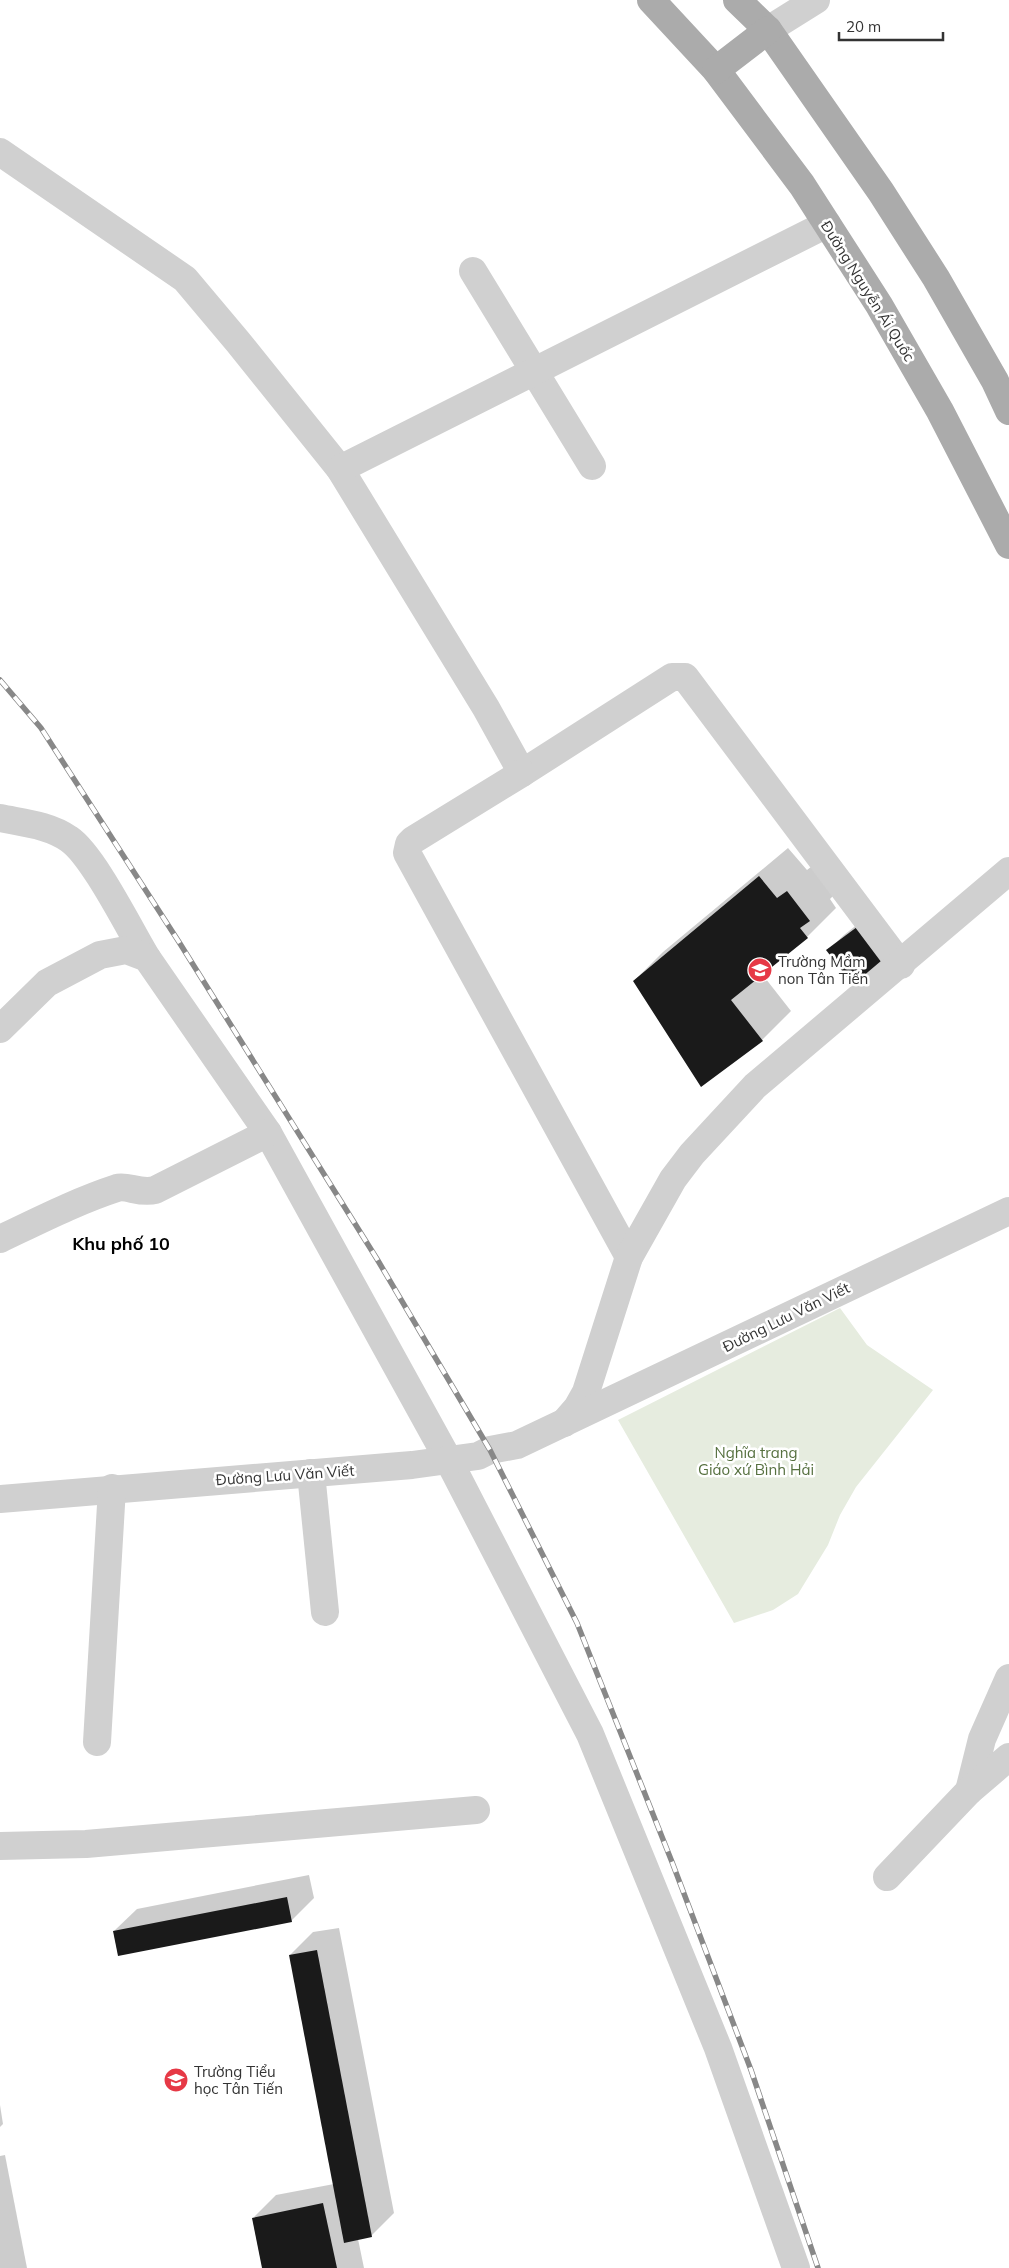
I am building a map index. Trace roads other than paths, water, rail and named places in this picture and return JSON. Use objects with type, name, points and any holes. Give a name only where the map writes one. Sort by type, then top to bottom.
[{"type":"main road","name":"Đường Nguyễn Ái Quốc","points":[[651,0],[709,61],[774,145],[827,224],[879,305],[936,403],[1009,545]]},
{"type":"main road","points":[[737,0],[768,30],[909,234],[1002,378],[1009,411]]},
{"type":"main road","points":[[709,61],[768,30]]},
{"type":"street","points":[[768,30],[816,0]]},
{"type":"street","points":[[0,152],[185,279],[238,342],[340,469],[486,708],[522,773]]},
{"type":"street","points":[[340,469],[827,224]]},
{"type":"street","points":[[473,271],[592,466]]},
{"type":"street","points":[[629,1257],[407,853],[409,844],[672,677],[686,677],[900,965]]},
{"type":"street","points":[[0,818],[49,828],[71,840],[89,861],[147,958],[268,1133],[449,1460],[590,1734],[718,2048],[796,2268]]},
{"type":"street","name":"Đường Lưu Văn Viết","points":[[563,1424],[577,1408],[586,1392],[629,1257],[673,1179],[720,1121],[755,1086],[1009,871]]},
{"type":"street","points":[[0,1029],[47,983],[100,955],[126,950],[147,958]]},
{"type":"street","points":[[0,1239],[66,1207],[120,1187],[146,1192],[155,1190],[268,1133]]},
{"type":"street","name":"Đường Lưu Văn Viết","points":[[0,1499],[112,1488],[311,1473],[478,1456],[490,1450],[516,1445],[563,1424],[1009,1211]]},
{"type":"street","points":[[311,1473],[326,1612]]},
{"type":"street","points":[[97,1742],[112,1488]]},
{"type":"street","points":[[969,1791],[982,1739],[1009,1678]]},
{"type":"street","points":[[887,1876],[969,1791],[1009,1757]]},
{"type":"street","points":[[0,1846],[86,1844],[476,1810]]},
{"type":"railway","points":[[0,680],[41,728],[179,942],[377,1259],[490,1450],[577,1623],[672,1862],[751,2070],[818,2268]]},
{"type":"place","name":"Trường Mầm non Tân Tiến","points":[[760,970]]},
{"type":"place","name":"Trường Tiểu học Tân Tiến","points":[[176,2080]]},
{"type":"district","name":"Khu phố 10","points":[[121,1243]]},
{"type":"park label","name":"Nghĩa trang Giáo xứ Bình Hải","points":[[756,1460]]}]
